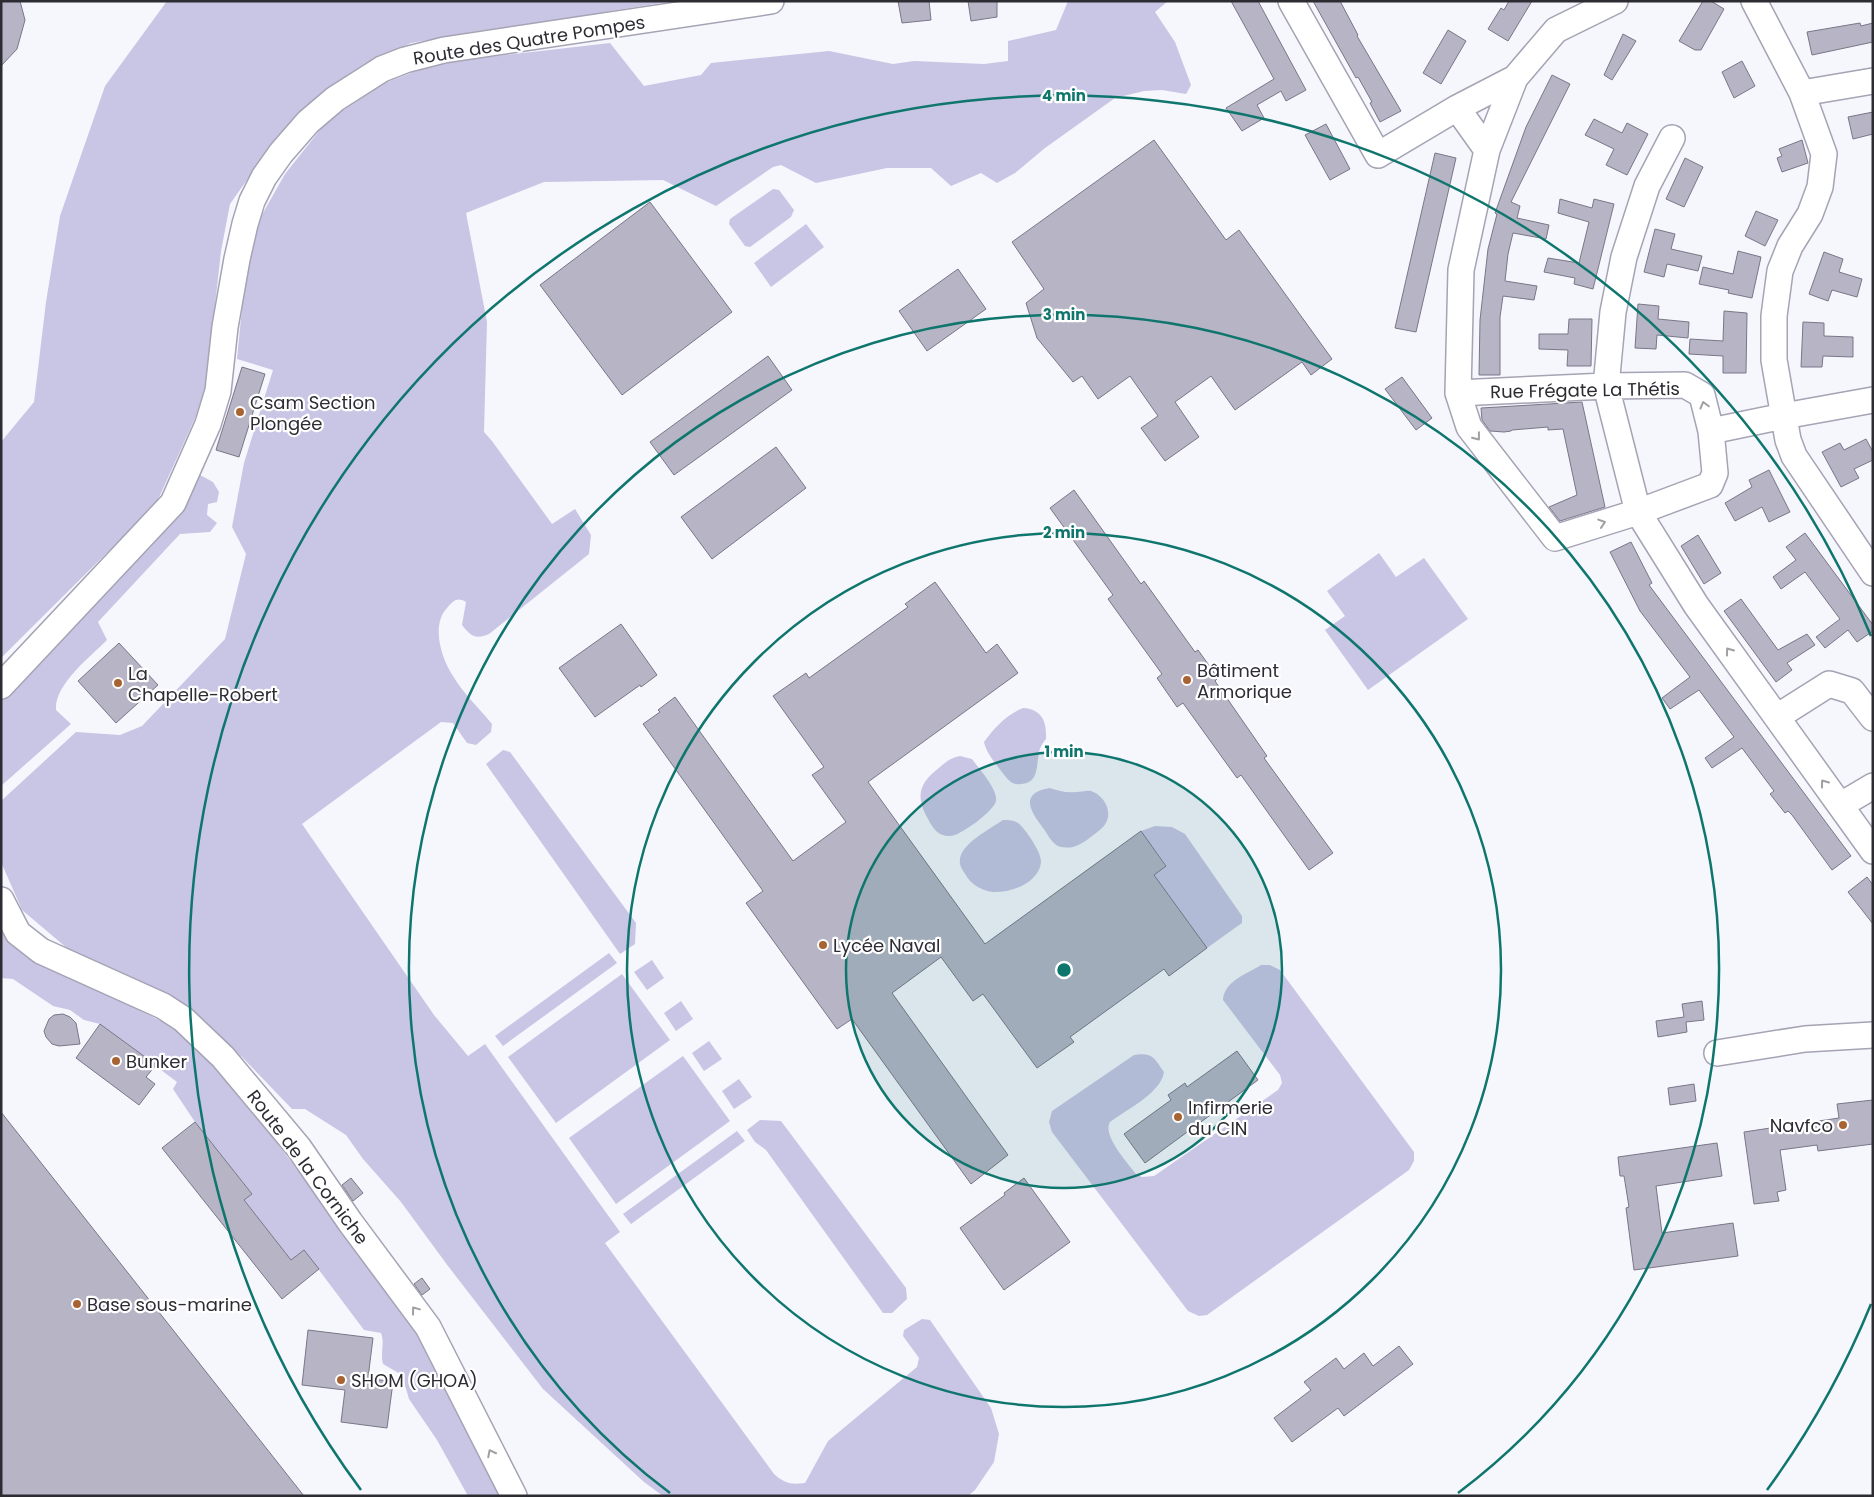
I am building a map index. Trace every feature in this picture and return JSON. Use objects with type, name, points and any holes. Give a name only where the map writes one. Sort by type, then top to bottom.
[{"type":"street","name":"Route des Quatre Pompes","points":[[1,686],[173,503],[208,424],[218,391],[225,327],[235,269],[252,201],[264,177],[275,161],[308,122],[335,98],[359,82],[382,69],[405,60],[444,50],[771,1]]},
{"type":"street","points":[[1291,1],[1378,155],[1457,108],[1516,78]]},
{"type":"street","points":[[1458,393],[1461,270],[1487,150],[1516,78],[1556,30],[1615,1]]},
{"type":"street","points":[[1754,1],[1802,93],[1824,154],[1820,187],[1810,214],[1790,246],[1780,271],[1774,316],[1774,360],[1788,440],[1794,456],[1873,573]]},
{"type":"street","points":[[1802,93],[1873,80]]},
{"type":"street","points":[[1457,108],[1487,150]]},
{"type":"street","points":[[1672,138],[1647,186],[1624,257],[1613,312],[1606,386],[1638,512],[1696,605],[1873,851]]},
{"type":"street","name":"Rue Frégate La Thétis","points":[[1685,385],[1702,395],[1711,431],[1716,473],[1710,485],[1638,512],[1555,538],[1469,427],[1458,393],[1606,386],[1685,385]]},
{"type":"street","points":[[1711,431],[1873,400]]},
{"type":"street","points":[[1777,717],[1829,684],[1852,690],[1873,718]]},
{"type":"street","points":[[1840,806],[1873,786]]},
{"type":"street","name":"Route de la Corniche","points":[[1,900],[18,933],[41,951],[163,1006],[183,1019],[223,1057],[299,1148],[350,1222],[428,1327],[514,1496]]},
{"type":"street","points":[[1718,1053],[1805,1039],[1873,1035]]},
{"type":"shaded area","points":[[167,1],[674,1],[610,11],[571,20],[478,31],[411,43],[364,64],[330,87],[268,150],[230,204],[221,251],[205,396],[156,504],[1,658],[1,442],[34,402],[46,302],[60,216],[105,86]]},
{"type":"shaded area","points":[[1068,1],[1168,1],[1155,12],[1175,42],[1191,85],[1186,94],[1162,90],[1144,91],[1115,98],[1045,148],[1015,173],[997,183],[981,173],[951,186],[931,168],[887,168],[816,183],[781,165],[773,167],[716,206],[663,180],[544,182],[466,213],[487,322],[484,432],[552,524],[575,509],[591,535],[589,554],[489,634],[480,637],[474,636],[462,625],[466,602],[463,600],[454,601],[442,615],[439,632],[445,660],[461,688],[492,724],[491,732],[476,745],[467,743],[453,723],[441,722],[302,824],[434,1015],[468,1056],[485,1044],[620,1232],[605,1243],[774,1474],[788,1483],[805,1483],[828,1441],[917,1367],[919,1358],[903,1336],[904,1330],[922,1319],[930,1320],[991,1408],[999,1434],[994,1462],[975,1490],[968,1496],[663,1496],[644,1482],[543,1389],[401,1202],[363,1159],[346,1135],[305,1109],[292,1109],[242,1057],[186,1008],[74,954],[22,910],[1,862],[1,801],[76,732],[120,735],[142,726],[225,639],[246,554],[232,527],[244,463],[273,370],[237,359],[244,288],[255,227],[285,174],[327,121],[385,83],[437,63],[610,43],[644,86],[701,75],[711,63],[829,51],[893,64],[914,61],[984,64],[1008,61],[1008,41],[1056,30]]},
{"type":"shaded area","points":[[773,189],[779,190],[794,210],[791,217],[750,247],[745,246],[729,224],[730,219]]},
{"type":"shaded area","points":[[806,224],[824,247],[771,287],[754,263]]},
{"type":"shaded area","points":[[200,475],[213,482],[219,492],[217,502],[208,504],[207,515],[217,523],[210,532],[180,534],[98,622],[107,640],[74,672],[61,691],[57,701],[56,710],[71,724],[1,786],[1,701],[180,507]]},
{"type":"shaded area","points":[[1379,553],[1396,577],[1424,558],[1468,619],[1368,690],[1325,630],[1345,616],[1327,591]]},
{"type":"shaded area","points":[[1023,708],[1035,711],[1042,718],[1046,727],[1046,739],[1040,749],[1034,777],[1027,783],[1016,784],[1008,780],[987,751],[984,742],[1001,722]]},
{"type":"shaded area","points":[[503,750],[510,752],[636,923],[635,944],[620,954],[486,764]]},
{"type":"shaded area","points":[[960,756],[972,759],[991,785],[996,801],[985,815],[971,826],[955,835],[946,836],[936,831],[929,821],[921,803],[921,790],[933,773],[949,760]]},
{"type":"shaded area","points":[[1050,788],[1066,792],[1091,791],[1101,797],[1108,812],[1106,823],[1077,846],[1066,848],[1057,845],[1034,815],[1030,804],[1034,794],[1040,790]]},
{"type":"shaded area","points":[[1003,820],[1014,821],[1021,826],[1036,847],[1041,862],[1035,876],[1030,881],[1008,891],[993,892],[979,888],[969,880],[960,864],[960,857],[969,844]]},
{"type":"shaded area","points":[[1155,826],[1172,827],[1185,834],[1242,916],[1242,923],[1207,948],[1154,875],[1166,865],[1141,831]]},
{"type":"shaded area","points":[[1,932],[19,951],[177,1029],[235,1088],[429,1342],[506,1496],[468,1496],[437,1440],[409,1399],[402,1375],[383,1364],[381,1333],[364,1330],[304,1250],[291,1260],[244,1200],[252,1194],[195,1122],[173,1089],[177,1082],[100,1024],[84,1020],[70,1010],[53,1006],[13,979],[1,978]]},
{"type":"shaded area","points":[[609,953],[617,963],[503,1046],[495,1036]]},
{"type":"shaded area","points":[[652,960],[664,978],[647,990],[634,972]]},
{"type":"shaded area","points":[[1261,965],[1270,965],[1280,970],[1414,1152],[1414,1161],[1409,1170],[1207,1315],[1199,1316],[1188,1311],[1052,1132],[1049,1122],[1052,1111],[1134,1055],[1149,1055],[1164,1072],[1161,1080],[1150,1094],[1110,1122],[1108,1127],[1112,1141],[1136,1174],[1142,1177],[1154,1176],[1278,1090],[1282,1083],[1280,1075],[1223,1000],[1224,993],[1232,983]]},
{"type":"shaded area","points":[[622,974],[670,1040],[556,1123],[508,1057]]},
{"type":"shaded area","points":[[681,1001],[693,1019],[676,1031],[664,1013]]},
{"type":"shaded area","points":[[709,1041],[722,1059],[704,1071],[692,1053]]},
{"type":"shaded area","points":[[683,1056],[730,1121],[616,1204],[569,1138]]},
{"type":"shaded area","points":[[739,1079],[752,1097],[734,1109],[722,1091]]},
{"type":"shaded area","points":[[760,1120],[781,1121],[906,1288],[907,1299],[892,1313],[883,1313],[766,1150],[755,1142],[747,1130]]},
{"type":"shaded area","points":[[737,1131],[745,1141],[631,1224],[623,1214]]},
{"type":"building","points":[[1,1],[20,1],[25,20],[17,49],[1,66]]},
{"type":"building","points":[[898,1],[929,1],[931,20],[902,23]]},
{"type":"building","points":[[968,1],[997,1],[997,17],[971,21]]},
{"type":"building","points":[[1231,1],[1258,1],[1306,90],[1286,101],[1281,91],[1257,105],[1264,118],[1242,131],[1226,108],[1274,79]]},
{"type":"building","points":[[1313,1],[1340,1],[1357,36],[1401,111],[1380,122],[1370,103],[1372,102],[1358,77],[1356,78]]},
{"type":"building","points":[[1509,1],[1532,1],[1508,41],[1488,29],[1501,8],[1504,10]]},
{"type":"building","points":[[1703,1],[1711,1],[1724,9],[1701,50],[1695,50],[1679,41]]},
{"type":"building","points":[[1860,23],[1861,26],[1873,23],[1873,42],[1812,55],[1807,32]]},
{"type":"building","points":[[1448,30],[1466,41],[1441,84],[1423,73]]},
{"type":"building","points":[[1623,34],[1636,41],[1612,80],[1604,75]]},
{"type":"building","points":[[1742,61],[1755,86],[1734,98],[1722,72]]},
{"type":"building","points":[[1552,75],[1570,84],[1511,202],[1520,206],[1517,218],[1549,225],[1546,239],[1513,233],[1508,254],[1505,281],[1537,286],[1534,300],[1503,296],[1500,317],[1500,375],[1479,375],[1480,320],[1488,249],[1497,214],[1495,213],[1526,127]]},
{"type":"building","points":[[1873,112],[1873,134],[1853,139],[1848,117]]},
{"type":"building","points":[[1594,119],[1622,133],[1627,123],[1648,134],[1627,175],[1606,165],[1614,149],[1585,135]]},
{"type":"building","points":[[1326,124],[1350,169],[1330,180],[1305,135]]},
{"type":"building","points":[[1154,140],[1226,240],[1239,230],[1332,359],[1311,375],[1302,362],[1235,410],[1211,376],[1175,402],[1199,437],[1165,461],[1141,428],[1158,416],[1130,376],[1098,399],[1082,376],[1073,382],[1037,338],[1026,303],[1044,289],[1012,242]]},
{"type":"building","points":[[1802,140],[1808,163],[1782,172],[1777,158],[1782,156],[1779,149]]},
{"type":"building","points":[[1435,153],[1456,158],[1416,332],[1395,328]]},
{"type":"building","points":[[1685,158],[1703,167],[1684,207],[1666,199]]},
{"type":"building","points":[[1560,199],[1592,208],[1594,199],[1614,204],[1593,289],[1574,284],[1575,278],[1544,272],[1548,258],[1579,263],[1589,222],[1558,213]]},
{"type":"building","points":[[650,202],[732,312],[622,395],[540,285]]},
{"type":"building","points":[[1756,211],[1778,220],[1765,246],[1745,236]]},
{"type":"building","points":[[1655,229],[1675,234],[1671,249],[1702,256],[1698,271],[1667,264],[1664,277],[1644,272]]},
{"type":"building","points":[[1738,251],[1761,257],[1752,298],[1728,293],[1729,290],[1699,284],[1703,267],[1733,274]]},
{"type":"building","points":[[1824,252],[1843,259],[1839,272],[1862,279],[1857,297],[1832,290],[1828,301],[1809,294]]},
{"type":"building","points":[[958,269],[986,309],[927,351],[899,311]]},
{"type":"building","points":[[1638,304],[1659,306],[1658,319],[1689,322],[1688,338],[1657,335],[1656,349],[1635,348]]},
{"type":"building","points":[[1724,311],[1747,313],[1746,373],[1723,373],[1723,356],[1689,354],[1690,339],[1723,341]]},
{"type":"building","points":[[1569,319],[1592,319],[1591,366],[1567,366],[1568,350],[1539,349],[1539,334],[1568,334]]},
{"type":"building","points":[[1803,322],[1824,323],[1824,336],[1853,337],[1853,357],[1823,356],[1822,367],[1801,367]]},
{"type":"building","points":[[768,356],[792,390],[674,475],[650,442]]},
{"type":"building","name":"Csam Section Plongée","points":[[242,367],[265,374],[239,457],[216,450]]},
{"type":"building","points":[[1402,377],[1432,418],[1416,430],[1385,389]]},
{"type":"building","points":[[1582,402],[1605,507],[1560,521],[1549,507],[1577,495],[1563,429],[1548,430],[1548,427],[1504,432],[1490,431],[1482,420],[1481,408]]},
{"type":"building","points":[[1866,439],[1873,452],[1873,460],[1854,469],[1859,478],[1841,487],[1822,452],[1840,443],[1844,450]]},
{"type":"building","points":[[776,447],[806,488],[712,559],[681,517]]},
{"type":"building","points":[[1769,470],[1790,512],[1769,522],[1762,507],[1735,521],[1725,503],[1752,487],[1749,480]]},
{"type":"building","name":"Bâtiment Armorique","points":[[1074,490],[1141,584],[1144,581],[1195,652],[1198,650],[1218,678],[1215,681],[1267,756],[1264,758],[1333,853],[1309,870],[1241,775],[1237,778],[1183,703],[1177,707],[1157,678],[1162,674],[1108,599],[1113,595],[1050,508]]},
{"type":"building","points":[[1805,533],[1873,625],[1873,631],[1857,642],[1848,630],[1825,648],[1816,637],[1840,619],[1805,572],[1781,589],[1773,577],[1796,560],[1786,547]]},
{"type":"building","points":[[1698,535],[1721,573],[1704,584],[1681,546]]},
{"type":"building","points":[[1631,542],[1652,583],[1649,585],[1851,856],[1832,870],[1792,815],[1788,811],[1785,813],[1770,794],[1774,791],[1742,748],[1712,768],[1705,758],[1734,737],[1699,690],[1670,709],[1662,698],[1690,677],[1640,611],[1610,552]]},
{"type":"building","points":[[935,582],[986,653],[997,644],[1018,673],[868,782],[985,944],[1141,831],[1166,866],[1154,875],[1207,948],[1169,976],[1164,969],[1070,1037],[1074,1042],[1037,1068],[983,994],[973,1001],[941,957],[892,993],[1008,1155],[971,1184],[852,1019],[837,1029],[746,903],[763,891],[643,724],[660,712],[658,710],[675,697],[793,861],[846,822],[812,775],[824,767],[773,696],[806,673],[809,678],[908,607],[905,604]]},
{"type":"building","points":[[1741,599],[1778,650],[1807,634],[1815,645],[1787,663],[1792,670],[1776,682],[1724,611]]},
{"type":"building","points":[[621,624],[657,675],[595,717],[559,668]]},
{"type":"building","name":"La Chapelle-Robert","points":[[119,643],[158,685],[116,723],[78,681]]},
{"type":"building","points":[[1867,877],[1873,885],[1873,924],[1848,892]]},
{"type":"building","points":[[1702,1001],[1704,1020],[1686,1022],[1687,1032],[1658,1037],[1656,1021],[1684,1017],[1682,1004]]},
{"type":"building","points":[[63,1014],[70,1017],[76,1023],[80,1044],[59,1046],[52,1044],[46,1037],[44,1031],[49,1019],[54,1015]]},
{"type":"building","name":"Bunker","points":[[100,1024],[156,1065],[146,1077],[155,1084],[139,1105],[76,1058]]},
{"type":"building","name":"Infirmerie du CIN","points":[[1237,1051],[1258,1080],[1145,1163],[1124,1134],[1171,1100],[1168,1095],[1185,1083],[1187,1087]]},
{"type":"building","points":[[1694,1084],[1696,1101],[1670,1105],[1668,1088]]},
{"type":"building","points":[[1873,1100],[1873,1144],[1818,1151],[1817,1145],[1780,1150],[1786,1190],[1777,1192],[1779,1201],[1754,1204],[1744,1132],[1777,1127],[1777,1133],[1813,1128],[1812,1122],[1839,1118],[1837,1104]]},
{"type":"building","name":"Base sous-marine","points":[[1,1112],[304,1496],[1,1496]]},
{"type":"building","points":[[195,1122],[252,1194],[244,1200],[291,1260],[304,1250],[319,1269],[282,1299],[162,1148]]},
{"type":"building","points":[[1717,1143],[1722,1176],[1656,1186],[1662,1233],[1733,1223],[1738,1256],[1634,1270],[1626,1208],[1629,1207],[1624,1176],[1620,1176],[1618,1157]]},
{"type":"building","points":[[351,1178],[363,1193],[353,1201],[342,1185]]},
{"type":"building","points":[[1024,1178],[1070,1242],[1004,1290],[960,1228],[1005,1195],[1004,1193]]},
{"type":"building","points":[[422,1278],[430,1289],[422,1295],[414,1284]]},
{"type":"building","name":"SHOM (GHOA)","points":[[308,1330],[373,1338],[368,1378],[393,1382],[387,1428],[341,1422],[345,1390],[302,1385]]},
{"type":"building","points":[[1399,1346],[1413,1364],[1344,1416],[1338,1408],[1292,1442],[1274,1418],[1311,1390],[1304,1382],[1336,1358],[1344,1369],[1364,1353],[1373,1366]]},
{"type":"place","name":"Csam Section Plongée","points":[[240,412]]},
{"type":"place","name":"Bâtiment Armorique","points":[[1187,680]]},
{"type":"place","name":"La Chapelle-Robert","points":[[118,683]]},
{"type":"place","name":"Lycée Naval","points":[[823,945]]},
{"type":"place","name":"Bunker","points":[[116,1061]]},
{"type":"place","name":"Infirmerie du CIN","points":[[1178,1117]]},
{"type":"place","name":"Navfco","points":[[1843,1125]]},
{"type":"place","name":"Base sous-marine","points":[[77,1304]]},
{"type":"place","name":"SHOM (GHOA)","points":[[341,1380]]}]
